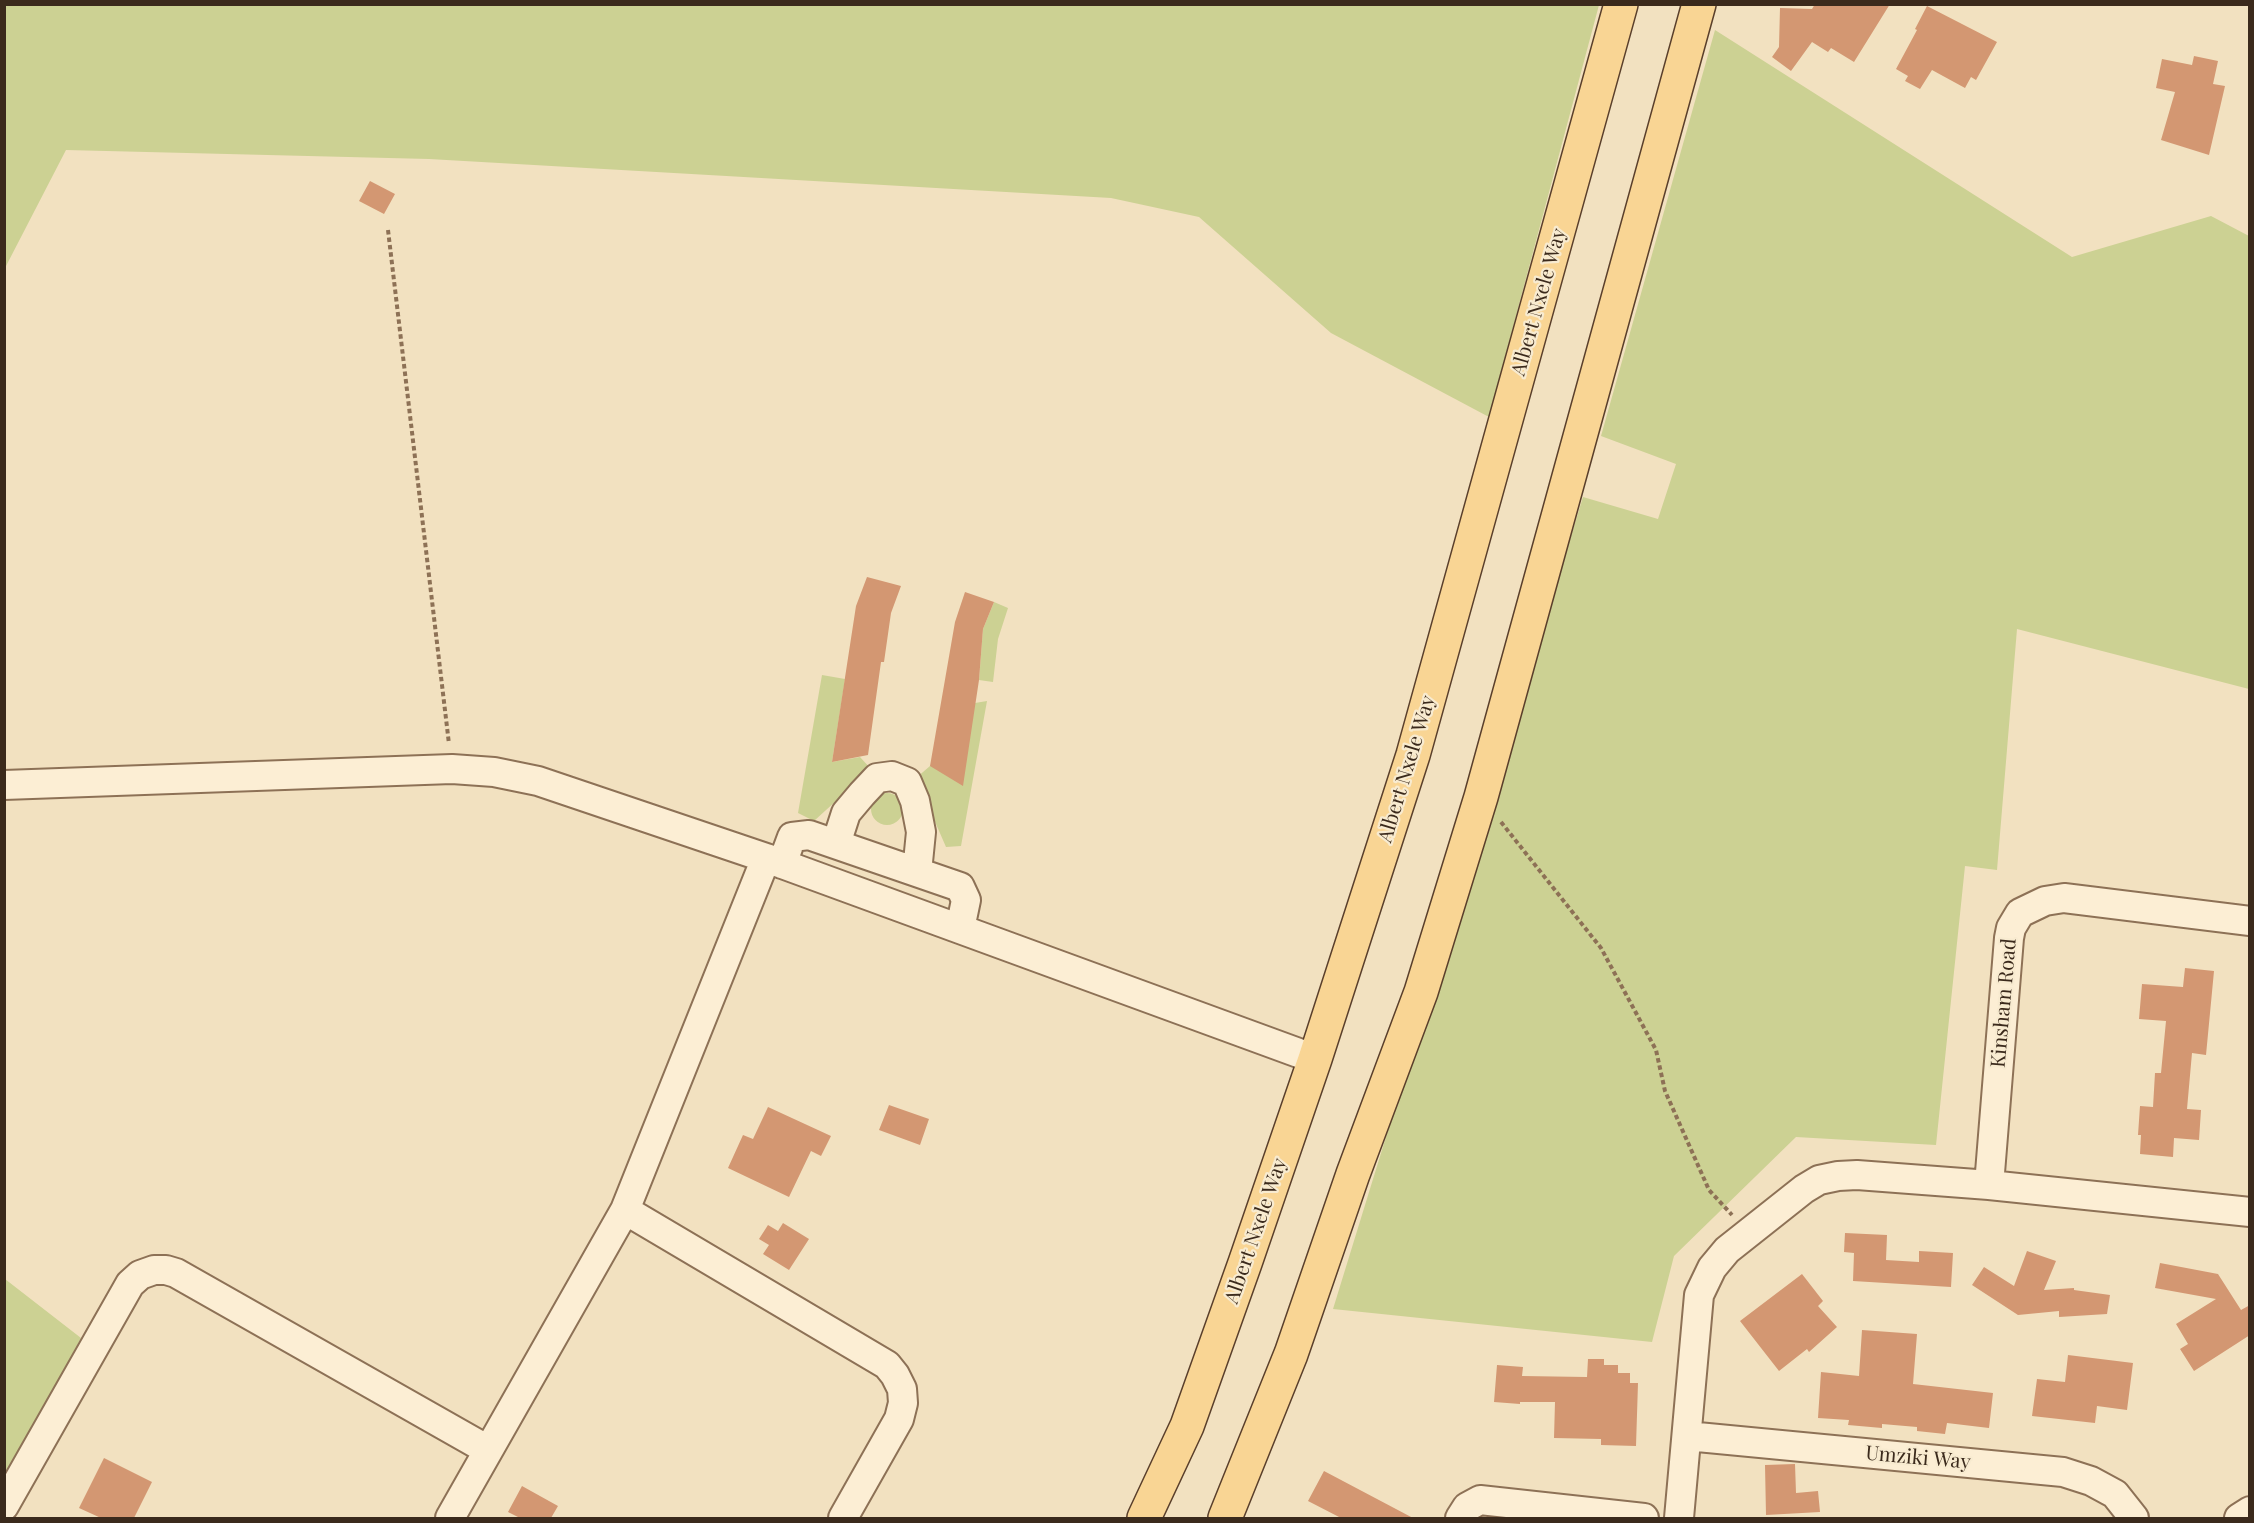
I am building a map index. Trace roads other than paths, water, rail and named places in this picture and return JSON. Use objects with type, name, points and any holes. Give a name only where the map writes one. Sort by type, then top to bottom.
[{"type":"main road","name":"Albert Nxele Way","points":[[1144,1518],[1187,1426],[1315,1059],[1413,755],[1621,4]]},
{"type":"main road","points":[[1225,1518],[1291,1354],[1353,1174],[1421,992],[1481,797],[1699,4]]},
{"type":"street","points":[[4,785],[452,769],[494,772],[538,781],[774,861],[1315,1059]]},
{"type":"street","points":[[836,843],[846,813],[861,794],[878,778],[892,776],[907,782],[915,801],[921,832],[917,872]]},
{"type":"street","points":[[450,1518],[625,1210],[774,861],[792,837],[809,834],[960,887],[966,900],[960,929]]},
{"type":"street","name":"Kinsham Road","points":[[1989,1185],[2009,938],[2011,928],[2020,913],[2045,901],[2064,898],[2250,921]]},
{"type":"street","points":[[1679,1518],[1699,1295],[1712,1268],[1727,1250],[1804,1189],[1819,1180],[1857,1175],[1989,1185],[2250,1212]]},
{"type":"street","points":[[625,1210],[887,1365],[896,1375],[902,1396],[898,1419],[843,1518]]},
{"type":"street","points":[[4,1506],[130,1284],[140,1275],[154,1270],[176,1273],[488,1450]]},
{"type":"street","name":"Umziki Way","points":[[1687,1436],[2063,1472],[2091,1481],[2115,1494],[2133,1518]]},
{"type":"street","points":[[1460,1518],[1467,1507],[1473,1503],[1493,1500],[1644,1518]]},
{"type":"street","points":[[2239,1518],[2250,1511]]}]
